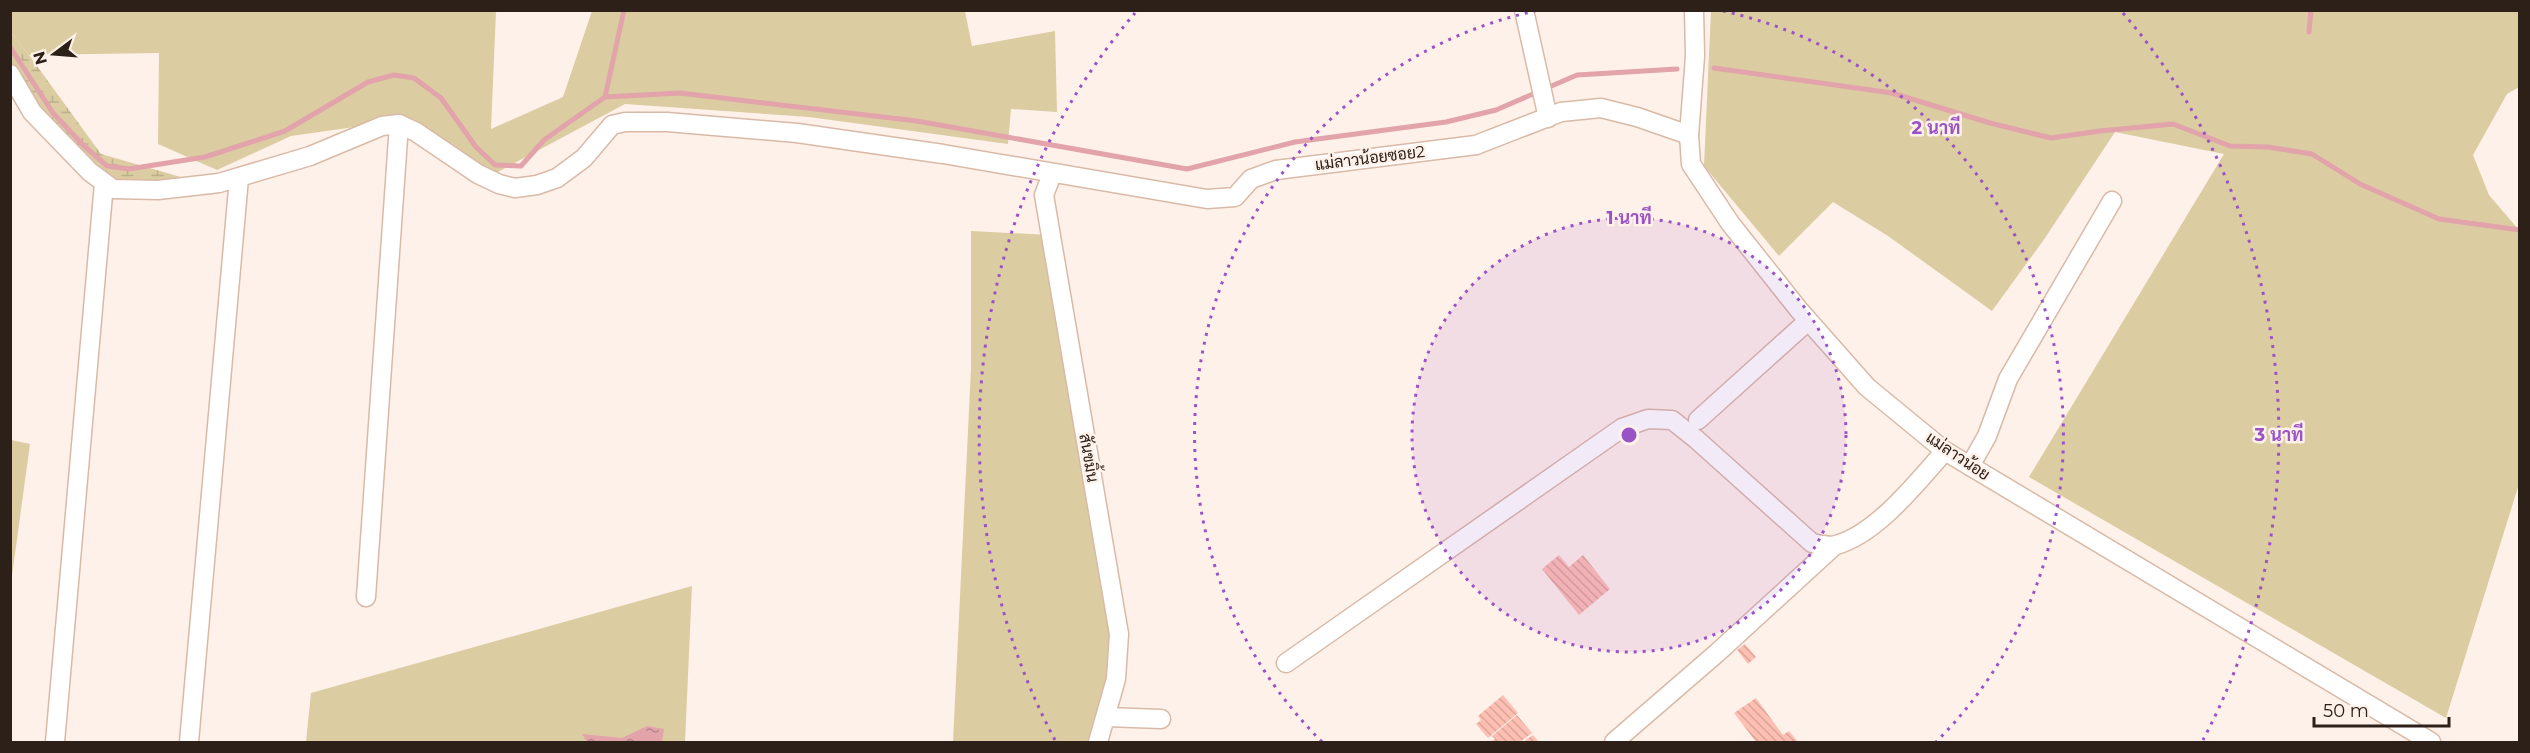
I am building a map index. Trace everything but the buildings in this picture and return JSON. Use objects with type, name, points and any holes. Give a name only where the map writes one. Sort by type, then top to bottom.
[{"type":"street","points":[[1524,10],[1548,118]]},
{"type":"street","name":"แม่ลาวน้อย","points":[[1694,10],[1695,56],[1689,135],[1691,164],[1730,223],[1808,321],[1867,387],[1945,451],[2431,742]]},
{"type":"street","points":[[10,74],[32,112],[90,172],[113,189],[158,190],[219,183],[310,156],[382,126],[399,124],[366,597]]},
{"type":"street","name":"แม่ลาวน้อยซอย2","points":[[399,124],[416,132],[478,174],[499,184],[515,188],[537,185],[556,178],[584,158],[612,125],[625,122],[667,122],[797,133],[943,154],[1207,199],[1235,197],[1251,179],[1276,170],[1476,145],[1561,111],[1601,108],[1637,117],[1689,135]]},
{"type":"street","name":"สันขมิ้น","points":[[1052,174],[1044,195],[1119,634],[1116,679],[1098,742]]},
{"type":"street","points":[[189,742],[239,178]]},
{"type":"street","points":[[55,742],[104,183]]},
{"type":"street","points":[[1971,466],[1987,436],[2008,379],[2112,201]]},
{"type":"street","points":[[1698,420],[1808,321]]},
{"type":"street","points":[[1286,663],[1622,428],[1648,419],[1672,420],[1812,543],[1834,546]]},
{"type":"street","points":[[1614,742],[1717,653],[1834,546],[1853,538],[1888,514],[1945,451]]},
{"type":"street","points":[[1106,717],[1161,719]]},
{"type":"green space","points":[[1711,10],[2519,11],[2519,87],[2507,94],[2473,155],[2489,195],[2519,230],[2519,484],[2446,718],[2029,477],[2224,154],[2115,132],[2045,238],[1992,311],[1888,236],[1833,202],[1779,256],[1704,166]]},
{"type":"green space","points":[[10,11],[496,11],[491,129],[563,97],[592,11],[965,11],[972,46],[1055,31],[1057,112],[1011,109],[1008,144],[809,117],[625,104],[494,174],[411,119],[291,136],[217,170],[158,144],[159,53],[29,55],[11,32]]},
{"type":"green space","points":[[11,32],[101,154],[219,188],[115,183],[35,106],[11,66]]},
{"type":"green space","points":[[971,231],[1050,235],[1119,634],[1098,742],[953,742],[971,368]]},
{"type":"green space","points":[[10,440],[30,444],[11,583]]},
{"type":"green space","points":[[692,586],[685,742],[306,742],[311,693]]},
{"type":"water","points":[[647,726],[664,729],[662,742],[587,742],[582,734],[622,738]]},
{"type":"waterway","points":[[605,97],[624,10]]},
{"type":"waterway","points":[[2309,32],[2311,10]]},
{"type":"waterway","points":[[10,47],[53,113],[83,145],[107,166],[129,169],[205,157],[285,131],[368,82],[394,75],[414,78],[441,98],[476,147],[495,165],[521,166],[544,140],[605,97],[680,93],[917,121],[1187,169],[1295,142],[1446,122],[1496,110],[1577,75],[1677,69]]},
{"type":"waterway","points":[[1714,68],[1892,93],[1990,123],[2051,138],[2173,124],[2230,146],[2268,147],[2312,154],[2360,184],[2439,219],[2520,230]]}]
